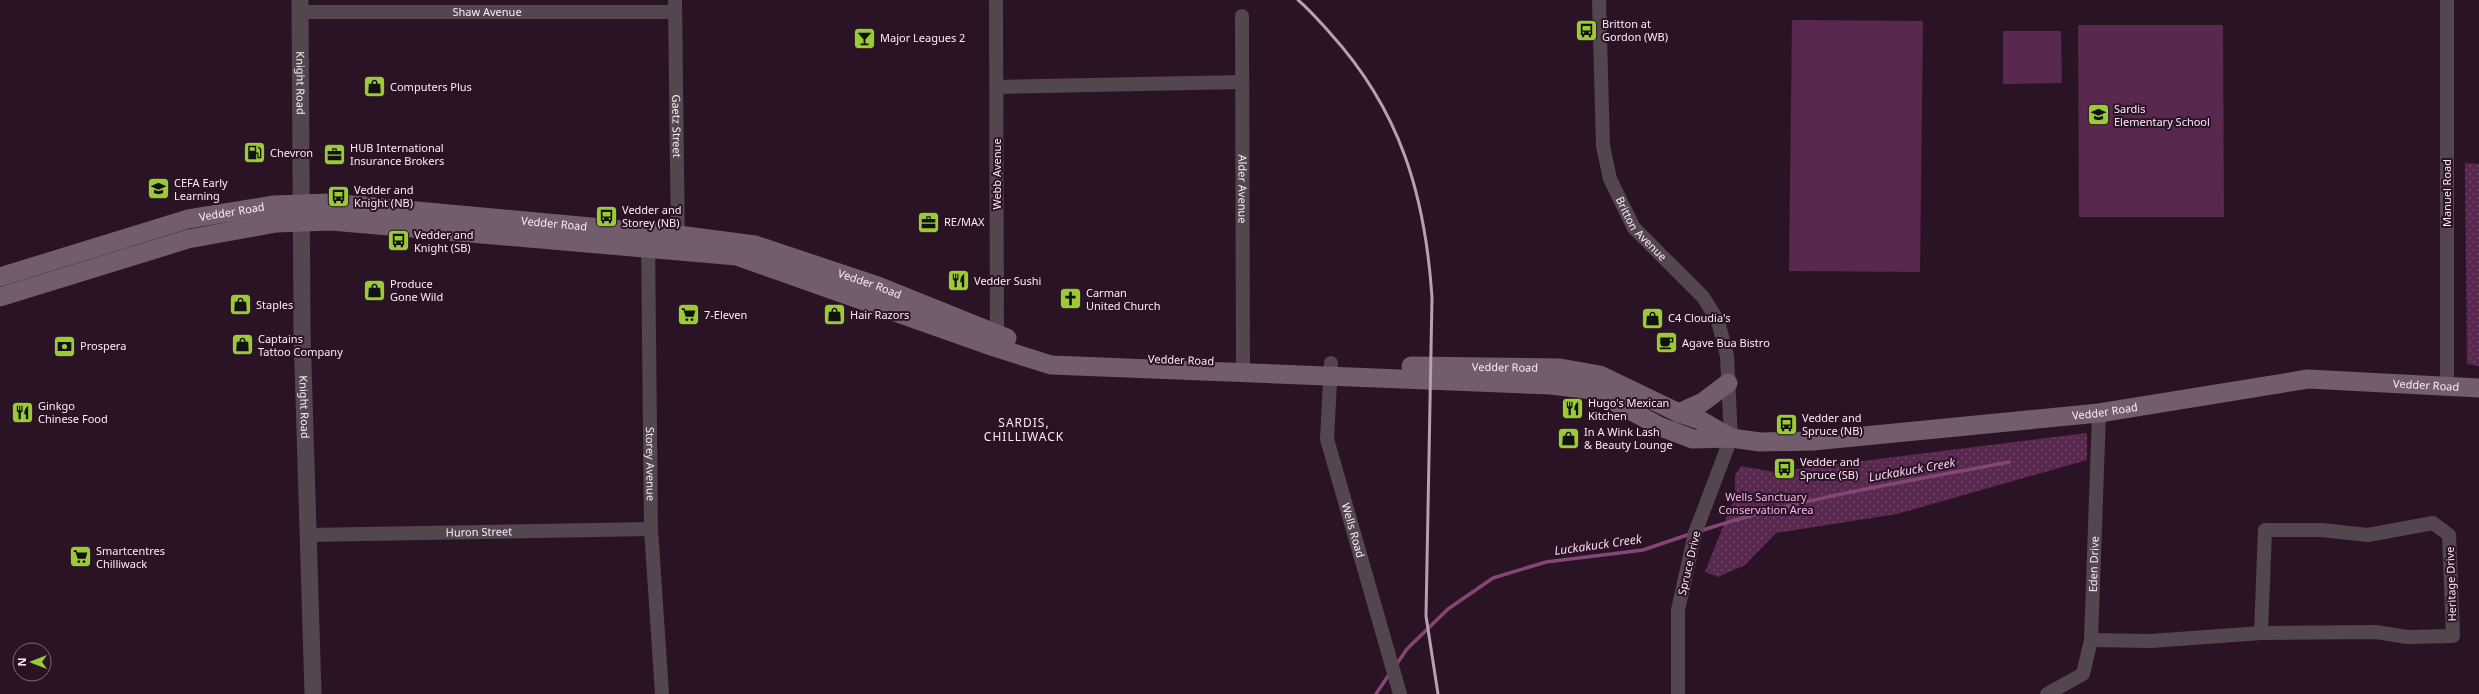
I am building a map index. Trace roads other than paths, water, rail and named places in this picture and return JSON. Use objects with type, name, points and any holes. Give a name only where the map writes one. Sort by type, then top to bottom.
[{"type":"main road","name":"Vedder Road","points":[[0,297],[188,239],[269,224],[330,202],[678,243],[737,256],[995,341],[1050,365],[1074,367],[1330,369],[1560,368],[1600,374],[1680,413],[1700,420],[1731,438]]},
{"type":"main road","name":"Vedder Road","points":[[0,277],[188,219],[233,210],[302,213]]},
{"type":"main road","name":"Vedder Road","points":[[995,341],[1053,353],[1076,356],[1243,362],[1551,385],[1592,390],[1661,427],[1693,439],[1731,438],[1760,442],[1813,441],[2099,413],[2308,379],[2448,385],[2479,388]]},
{"type":"main road","points":[[1680,413],[1704,402],[1728,383]]},
{"type":"street","name":"Webb Avenue","points":[[995,341],[996,0]]},
{"type":"street","name":"Britton Avenue","points":[[1599,0],[1603,146],[1610,179],[1634,228],[1645,241],[1686,277],[1704,297],[1718,321],[1727,356],[1731,438]]},
{"type":"street","name":"Manuel Road","points":[[2447,0],[2448,385]]},
{"type":"street","name":"Shaw Avenue","points":[[300,6],[675,6]]},
{"type":"street","name":"Knight Road","points":[[300,6],[302,332],[313,694]]},
{"type":"street","name":"Gaetz Street","points":[[675,6],[678,243]]},
{"type":"street","name":"Alder Avenue","points":[[1242,16],[1243,362]]},
{"type":"street","points":[[996,87],[1242,82]]},
{"type":"street","name":"Storey Avenue","points":[[648,240],[651,529],[662,694]]},
{"type":"street","name":"Wells Road","points":[[1330,369],[1327,439],[1400,694]]},
{"type":"street","name":"Eden Drive","points":[[2047,694],[2082,674],[2091,640],[2099,413]]},
{"type":"street","name":"Spruce Drive","points":[[1678,694],[1678,610],[1695,533],[1731,438]]},
{"type":"street","name":"Heritage Drive","points":[[2091,640],[2151,641],[2261,633],[2376,632],[2406,637],[2453,636],[2448,535],[2433,523],[2368,535],[2321,530],[2265,530],[2261,633]]},
{"type":"street","name":"Huron Street","points":[[308,535],[651,529]]},
{"type":"waterway","name":"Luckakuck Creek","points":[[1700,531],[1738,519],[1814,500],[2009,462]]},
{"type":"waterway","name":"Luckakuck Creek","points":[[1396,665],[1407,649],[1448,609],[1493,578],[1546,562],[1643,550],[1690,534]]},
{"type":"waterway","name":"Luckakuck Creek","points":[[1376,694],[1390,673]]},
{"type":"railway","points":[[1298,0],[1330,33],[1354,62],[1374,92],[1391,123],[1405,155],[1423,223],[1432,297],[1426,616],[1438,694]]},
{"type":"place","name":"Britton at Gordon (WB)","points":[[1586,30]]},
{"type":"place","name":"Major Leagues 2","points":[[864,38]]},
{"type":"place","name":"Computers Plus","points":[[374,87]]},
{"type":"place","name":"Sardis Elementary School","points":[[2098,115]]},
{"type":"place","name":"Chevron","points":[[255,153]]},
{"type":"place","name":"HUB International Insurance Brokers","points":[[334,154]]},
{"type":"place","name":"CEFA Early Learning","points":[[158,189]]},
{"type":"place","name":"Vedder and Knight (NB)","points":[[338,196]]},
{"type":"place","name":"Vedder and Storey (NB)","points":[[606,216]]},
{"type":"place","name":"RE/MAX","points":[[928,222]]},
{"type":"place","name":"Vedder and Knight (SB)","points":[[399,241]]},
{"type":"place","name":"Vedder Sushi","points":[[959,281]]},
{"type":"place","name":"Produce Gone Wild","points":[[374,290]]},
{"type":"place","name":"Carman United Church","points":[[1071,299]]},
{"type":"place","name":"Staples","points":[[241,305]]},
{"type":"place","name":"7-Eleven","points":[[689,315]]},
{"type":"place","name":"Hair Razors","points":[[834,315]]},
{"type":"place","name":"C4 Cloudia's","points":[[1653,318]]},
{"type":"place","name":"Agave Bua Bistro","points":[[1666,343]]},
{"type":"place","name":"Captains Tattoo Company","points":[[242,345]]},
{"type":"place","name":"Prospera","points":[[65,346]]},
{"type":"place","name":"Hugo's Mexican Kitchen","points":[[1573,409]]},
{"type":"place","name":"Ginkgo Chinese Food","points":[[23,412]]},
{"type":"place","name":"Vedder and Spruce (NB)","points":[[1787,424]]},
{"type":"place","name":"In A Wink Lash & Beauty Lounge","points":[[1568,438]]},
{"type":"place","name":"Vedder and Spruce (SB)","points":[[1784,468]]},
{"type":"place","name":"Smartcentres Chilliwack","points":[[80,557]]},
{"type":"district","name":"SARDIS, CHILLIWACK","points":[[1024,430]]},
{"type":"park label","name":"Wells Sanctuary Conservation Area","points":[[1766,503]]}]
